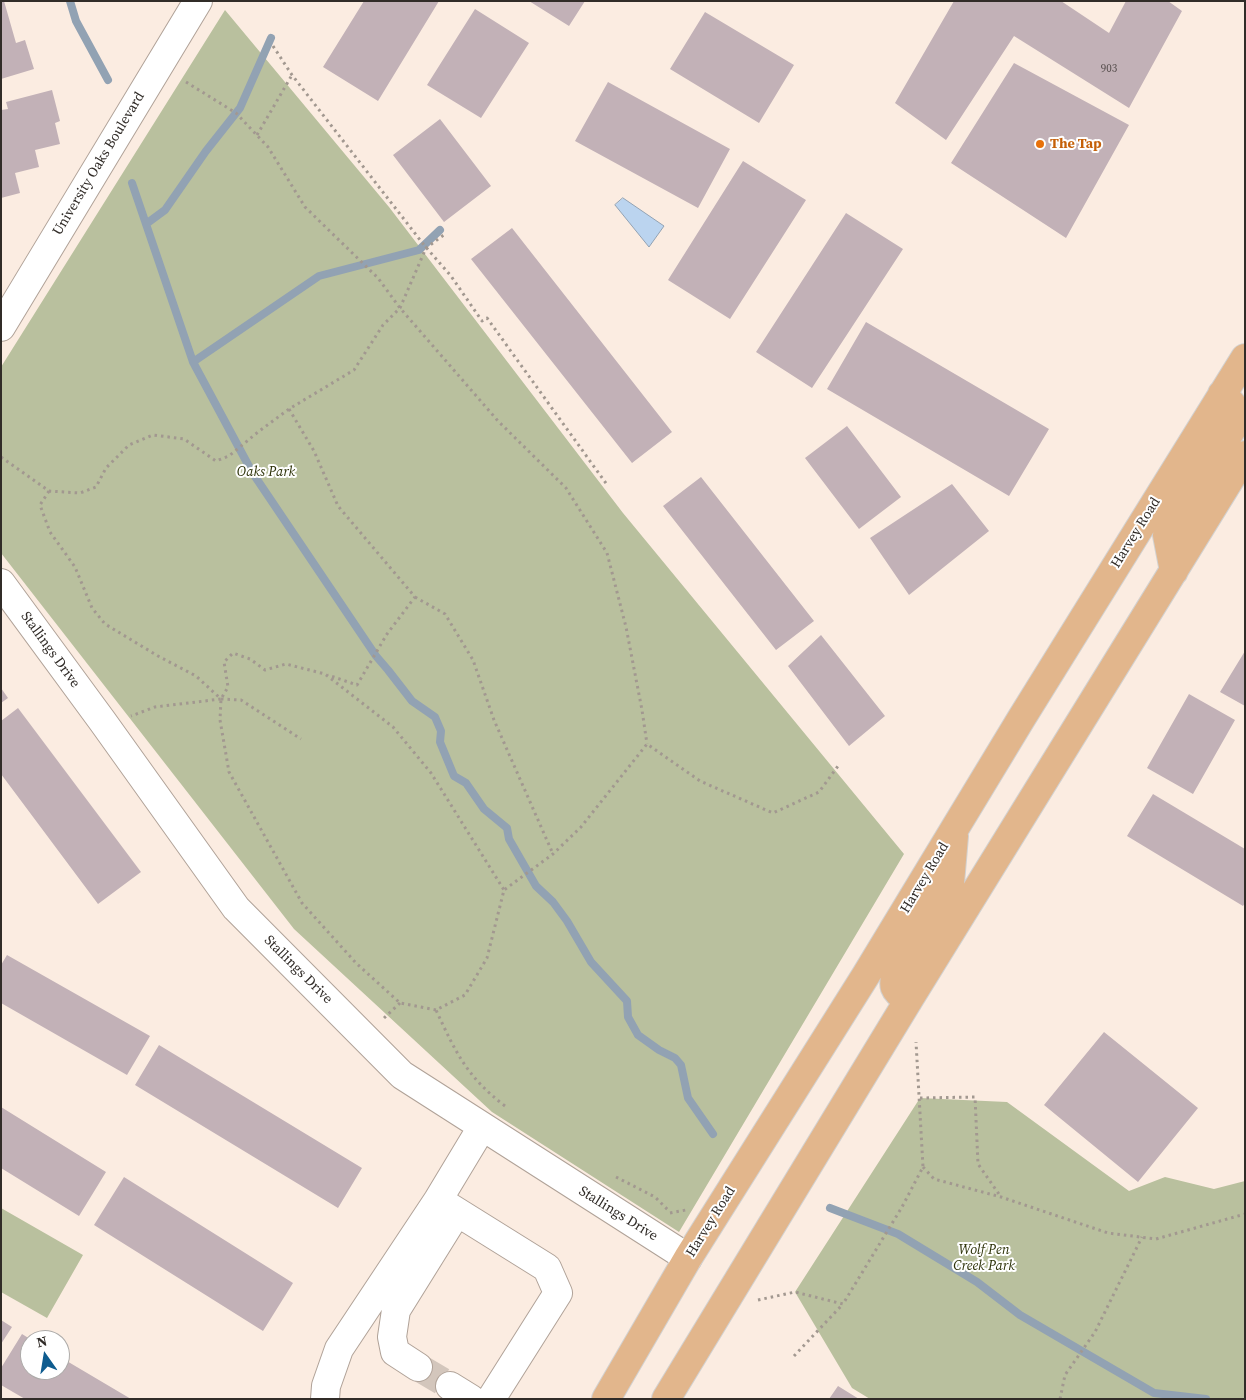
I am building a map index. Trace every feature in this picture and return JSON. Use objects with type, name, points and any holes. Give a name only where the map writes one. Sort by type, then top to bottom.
[{"type":"main road","name":"Harvey Road","points":[[606,1399],[688,1258],[866,975],[1026,711],[1245,358]]},
{"type":"main road","points":[[1174,571],[1167,535],[1237,421],[1237,413],[1232,403],[1222,394]]},
{"type":"main road","points":[[666,1399],[908,1001],[1245,455]]},
{"type":"main road","points":[[908,1001],[896,990],[893,983],[897,970],[950,883],[954,832]]},
{"type":"street","name":"University Oaks Boulevard","points":[[1,327],[198,1]]},
{"type":"street","name":"Stallings Drive","points":[[1,584],[103,722],[236,908],[402,1075],[688,1258]]},
{"type":"street","points":[[418,1367],[395,1352],[392,1337],[396,1310],[448,1206],[482,1127]]},
{"type":"street","points":[[325,1399],[326,1386],[339,1349],[448,1206]]},
{"type":"street","points":[[448,1206],[547,1268],[558,1294],[491,1399]]},
{"type":"path","points":[[273,46],[292,75],[426,248],[451,276],[482,321],[487,318],[608,486]]},
{"type":"path","points":[[257,135],[292,75]]},
{"type":"path","points":[[186,82],[234,110],[268,147],[305,207],[378,278],[400,308],[498,421],[566,488],[607,553],[626,627],[647,744],[700,781],[773,813],[819,792],[838,766]]},
{"type":"path","points":[[1,458],[49,491],[80,493],[96,487],[106,468],[129,445],[153,435],[184,439],[216,461],[229,456],[258,432],[354,370],[384,325],[400,308],[426,248],[445,234]]},
{"type":"path","points":[[290,410],[314,452],[338,506],[415,597],[445,614],[473,660],[494,720],[554,854]]},
{"type":"path","points":[[49,491],[40,505],[50,532],[75,567],[92,608],[106,624],[158,656],[196,676],[221,699]]},
{"type":"path","points":[[415,597],[387,634],[357,685],[286,664],[265,670],[250,659],[233,653],[224,662],[228,687],[221,699],[220,720],[229,772],[302,903],[356,963],[400,1003],[436,1010],[465,995],[487,958],[504,890],[554,854],[581,827],[647,744]]},
{"type":"path","points":[[325,674],[393,728],[431,773],[504,890]]},
{"type":"path","points":[[128,718],[155,707],[221,699],[240,700],[300,739]]},
{"type":"path","points":[[384,1018],[400,1003]]},
{"type":"path","points":[[436,1010],[456,1052],[474,1078],[507,1107]]},
{"type":"path","points":[[794,1356],[843,1304],[902,1207],[923,1166],[916,1041]]},
{"type":"path","points":[[920,1098],[975,1097],[978,1164],[1001,1197]]},
{"type":"path","points":[[923,1166],[934,1179],[1001,1197],[1108,1232],[1156,1239],[1245,1214]]},
{"type":"path","points":[[609,1174],[655,1197],[671,1213]]},
{"type":"path","points":[[663,1215],[694,1209]]},
{"type":"path","points":[[1060,1399],[1065,1375],[1092,1335],[1142,1237]]},
{"type":"path","points":[[753,1302],[795,1292],[843,1304]]},
{"type":"green space","name":"Oaks Park","points":[[225,10],[389,207],[623,513],[904,854],[679,1232],[492,1112],[294,929],[1,553],[1,367]]},
{"type":"green space","name":"Wolf Pen Creek Park","points":[[920,1098],[1007,1102],[1129,1191],[1165,1177],[1214,1189],[1245,1181],[1245,1399],[870,1399],[852,1388],[795,1292]]},
{"type":"green space","points":[[1,1208],[83,1255],[47,1318],[1,1292]]},
{"type":"water","points":[[623,198],[664,226],[649,247],[615,205]]},
{"type":"building","points":[[1,1],[4,1],[16,43],[25,40],[34,69],[1,79]]},
{"type":"building","points":[[364,1],[439,1],[378,101],[323,67]]},
{"type":"building","points":[[529,1],[585,1],[569,26]]},
{"type":"building","points":[[954,1],[1061,1],[1109,33],[1126,1],[1168,1],[1182,11],[1129,108],[1014,36],[946,140],[895,103]]},
{"type":"building","points":[[475,9],[529,43],[481,118],[427,85]]},
{"type":"building","points":[[705,12],[794,65],[759,123],[670,69]]},
{"type":"building","name":"The Tap","points":[[1014,63],[1129,125],[1066,238],[951,163]]},
{"type":"building","points":[[608,82],[730,149],[698,208],[575,141]]},
{"type":"building","points":[[52,90],[60,121],[55,123],[60,144],[35,150],[39,167],[15,173],[20,193],[1,198],[1,110],[8,109],[6,102]]},
{"type":"building","points":[[440,119],[491,186],[444,222],[393,155]]},
{"type":"building","points":[[743,161],[806,200],[730,319],[668,280]]},
{"type":"building","points":[[846,213],[903,249],[812,388],[756,352]]},
{"type":"building","points":[[512,228],[672,432],[632,463],[471,259]]},
{"type":"building","points":[[866,322],[1049,429],[1009,496],[827,389]]},
{"type":"building","points":[[847,426],[901,497],[859,529],[805,458]]},
{"type":"building","points":[[701,477],[814,621],[776,650],[663,506]]},
{"type":"building","points":[[952,484],[989,531],[909,595],[870,538]]},
{"type":"building","points":[[821,635],[885,716],[849,746],[788,666]]},
{"type":"building","points":[[1245,651],[1245,706],[1220,692]]},
{"type":"building","points":[[1,688],[8,698],[1,703]]},
{"type":"building","points":[[1189,694],[1235,720],[1193,794],[1147,768]]},
{"type":"building","points":[[18,708],[141,872],[98,904],[1,774],[1,721]]},
{"type":"building","points":[[1153,794],[1245,849],[1245,903],[1243,906],[1127,836]]},
{"type":"building","points":[[7,955],[150,1036],[127,1075],[1,1003],[1,965]]},
{"type":"building","points":[[1104,1032],[1198,1108],[1138,1182],[1044,1105]]},
{"type":"building","points":[[159,1045],[362,1168],[338,1208],[135,1085]]},
{"type":"building","points":[[1,1107],[106,1172],[79,1216],[1,1168]]},
{"type":"building","points":[[124,1177],[293,1283],[263,1331],[94,1225]]},
{"type":"building","points":[[1,1320],[12,1327],[1,1344]]},
{"type":"building","points":[[20,1337],[20,1380],[70,1380],[70,1363],[131,1399],[25,1399],[1,1385],[1,1368]]},
{"type":"building","points":[[838,1386],[859,1399],[829,1399]]},
{"type":"waterway","points":[[70,1],[76,21],[108,80]]},
{"type":"waterway","points":[[146,224],[165,210],[206,151],[240,108],[271,38]]},
{"type":"waterway","points":[[132,183],[193,362],[252,472],[376,656],[412,701],[435,717],[441,731],[440,742],[454,776],[466,783],[484,809],[507,828],[509,839],[536,886],[553,902],[567,921],[591,962],[627,1001],[628,1017],[638,1035],[659,1050],[675,1058],[681,1065],[688,1098],[713,1134]]},
{"type":"waterway","points":[[193,362],[319,276],[419,250],[440,230]]},
{"type":"waterway","points":[[830,1208],[898,1234],[977,1282],[1020,1315],[1154,1393],[1206,1399]]},
{"type":"tunnel","points":[[418,1367],[450,1386]]},
{"type":"place","name":"The Tap","points":[[1040,144]]}]
